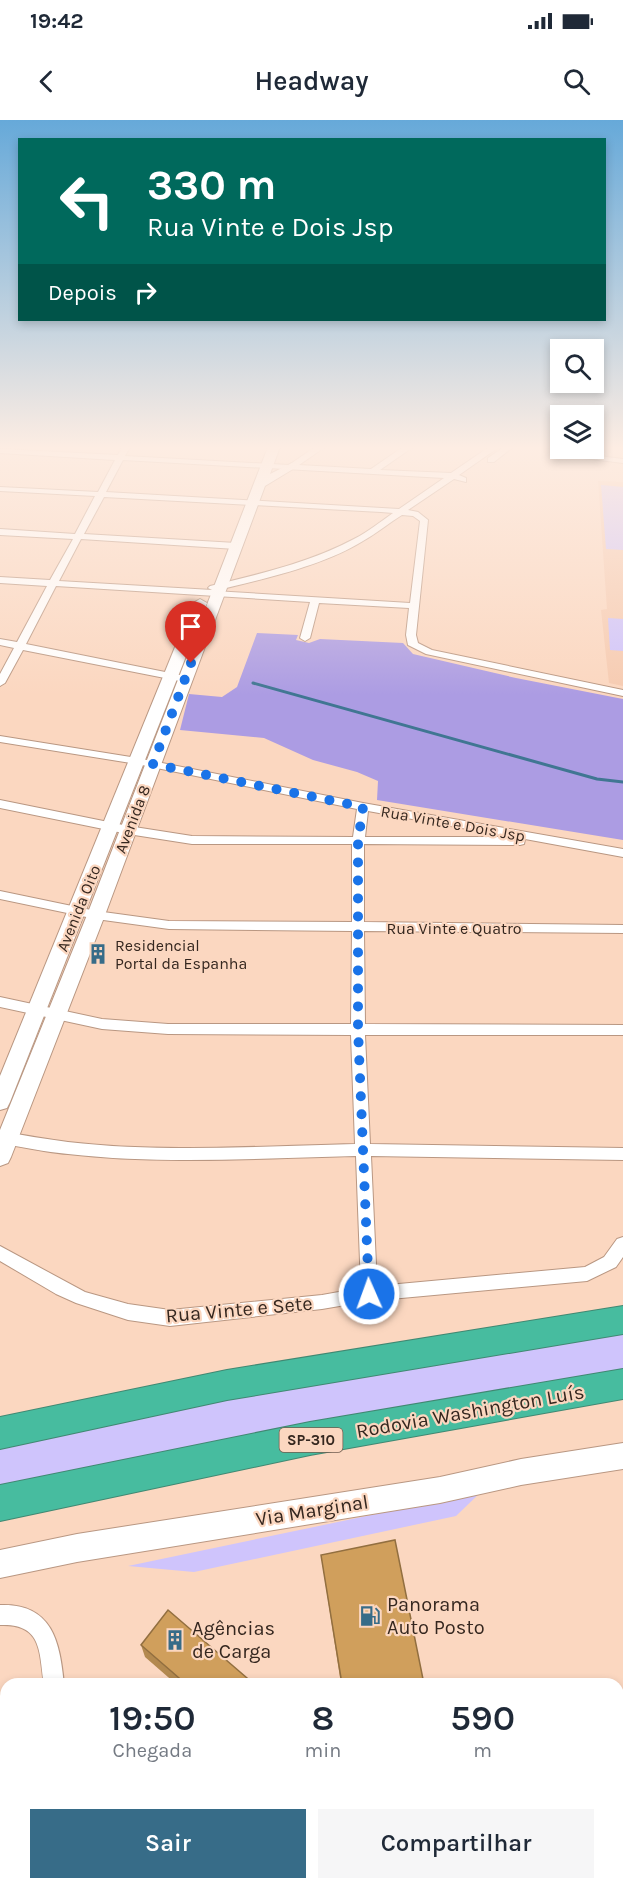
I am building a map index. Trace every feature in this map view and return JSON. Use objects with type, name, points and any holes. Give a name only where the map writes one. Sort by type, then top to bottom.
[{"type":"highway","points":[[0,1433],[227,1385],[623,1320]]},
{"type":"highway","name":"Rodovia Washington Luís","points":[[0,1503],[149,1470],[452,1413],[623,1384]]},
{"type":"highway","points":[[452,1413],[623,1403]]},
{"type":"street","points":[[0,683],[82,530]]},
{"type":"street","name":"Avenida 8","points":[[0,1157],[3,1137],[57,1014],[128,830],[145,762],[190,647],[207,591],[236,530]]},
{"type":"street","points":[[207,591],[325,556],[379,530]]},
{"type":"street","points":[[423,530],[411,642],[416,647],[429,652],[623,693]]},
{"type":"street","points":[[0,532],[229,546]]},
{"type":"street","points":[[207,591],[258,585],[336,561],[389,532]]},
{"type":"street","points":[[0,580],[207,591],[415,606]]},
{"type":"street","points":[[249,580],[282,598]]},
{"type":"street","points":[[305,638],[315,600]]},
{"type":"street","points":[[0,642],[178,678]]},
{"type":"street","name":"Rua Vinte e Dois Jsp","points":[[0,739],[145,762],[363,807],[623,853]]},
{"type":"street","name":"Avenida Oito","points":[[0,1102],[111,826],[145,762]]},
{"type":"street","points":[[0,804],[128,830],[192,840],[555,841]]},
{"type":"street","points":[[363,807],[358,842],[358,1029],[369,1294]]},
{"type":"street","name":"Rua Vinte e Quatro","points":[[0,895],[96,915],[169,925],[623,929]]},
{"type":"street","points":[[0,1002],[102,1024],[168,1029],[623,1030]]},
{"type":"street","points":[[3,1137],[67,1148],[106,1151],[185,1153],[364,1150],[622,1156]]},
{"type":"street","name":"Rua Vinte e Sete","points":[[0,1253],[62,1290],[82,1298],[151,1317],[170,1318],[322,1302],[369,1294],[586,1274],[610,1262],[623,1244]]},
{"type":"street","name":"Via Marginal","points":[[0,1564],[77,1548],[440,1490],[521,1472],[623,1456]]},
{"type":"street","points":[[0,1615],[21,1617],[34,1624],[47,1638],[53,1678]]},
{"type":"shaded area","points":[[601,530],[623,530],[623,686],[609,683],[601,610],[607,609]]},
{"type":"shaded area","points":[[604,530],[623,530],[623,550],[606,549]]},
{"type":"shaded area","points":[[608,618],[623,619],[623,651],[610,650]]},
{"type":"shaded area","points":[[257,633],[298,635],[296,640],[309,643],[320,639],[403,643],[413,654],[516,678],[623,699],[623,840],[377,800],[378,781],[357,772],[313,760],[264,738],[180,730],[189,694],[222,697],[237,687]]},
{"type":"shaded area","points":[[623,1329],[623,1373],[0,1494],[0,1443],[118,1418]]},
{"type":"shaded area","points":[[481,1492],[456,1516],[194,1572],[128,1566]]},
{"type":"building","name":"Panorama Auto Posto","points":[[395,1540],[423,1678],[341,1678],[321,1555]]},
{"type":"building","name":"Agências de Carga","points":[[168,1610],[247,1678],[179,1678],[141,1645]]},
{"type":"waterway","points":[[253,683],[597,779],[623,782]]},
{"type":"place","name":"Residencial Portal da Espanha","points":[[98,954]]},
{"type":"place","name":"Panorama Auto Posto","points":[[370,1616]]},
{"type":"place","name":"Agências de Carga","points":[[175,1640]]},
{"type":"route","points":[[191,663],[153,764],[363,807],[358,842],[358,1029],[369,1294]]}]
